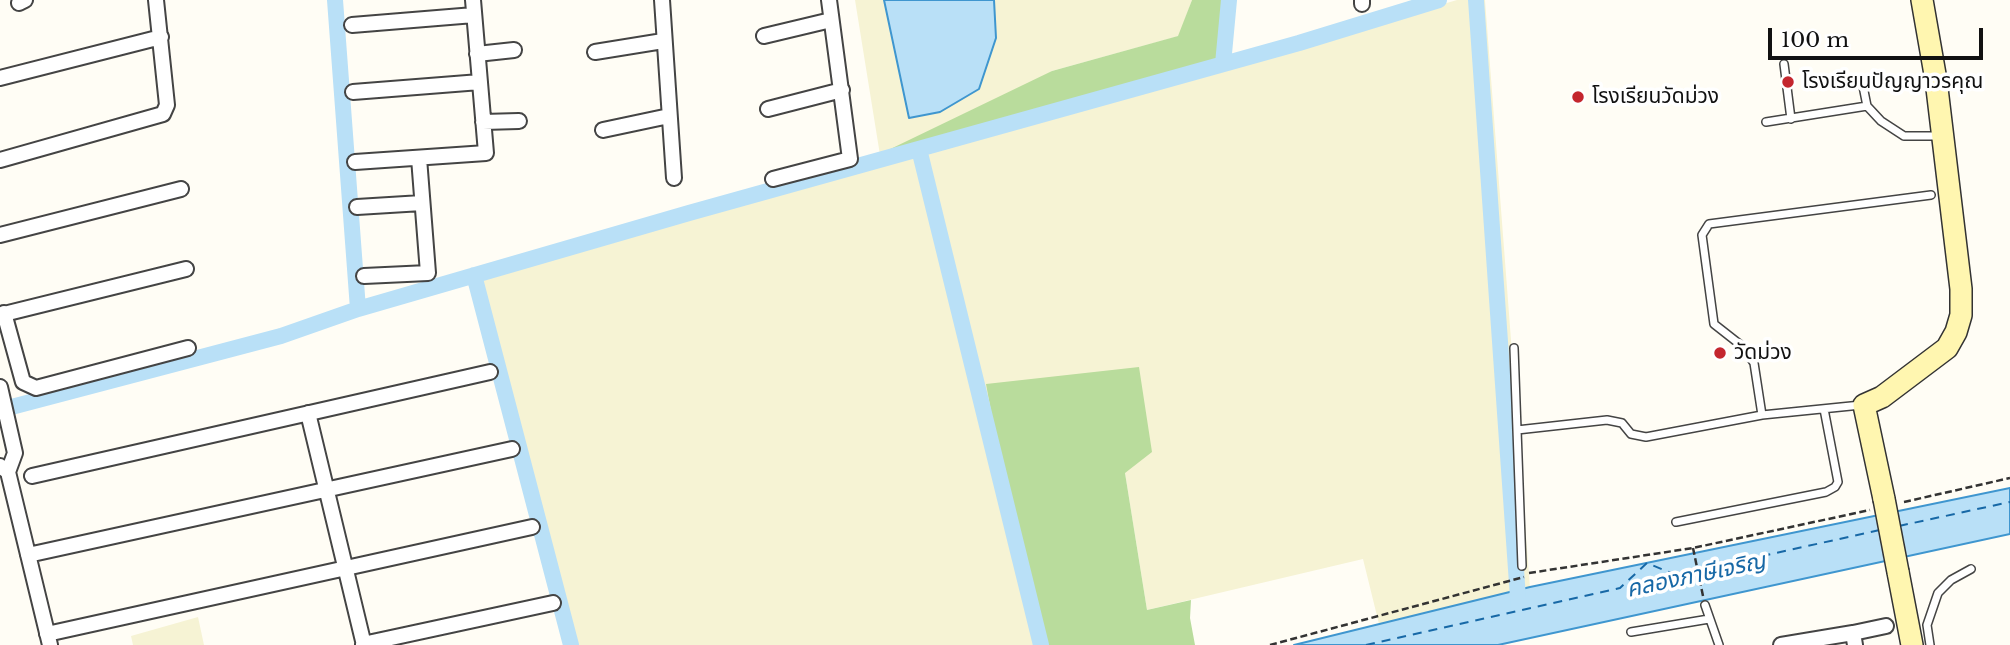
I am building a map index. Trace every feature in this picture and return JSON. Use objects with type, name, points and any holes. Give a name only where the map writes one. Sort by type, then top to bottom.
[{"type":"street","points":[[0,160],[163,114],[167,105],[156,0]]},
{"type":"street","points":[[662,0],[674,178]]},
{"type":"street","points":[[773,179],[850,159],[829,0]]},
{"type":"street","points":[[1912,645],[1864,405],[1882,397],[1947,348],[1956,332],[1961,314],[1961,289],[1940,194],[1942,136],[1922,0]]},
{"type":"street","points":[[352,25],[474,7],[486,153],[355,162]]},
{"type":"street","points":[[764,36],[831,20]]},
{"type":"street","points":[[0,78],[161,37]]},
{"type":"street","points":[[595,52],[663,41]]},
{"type":"street","points":[[477,54],[514,50]]},
{"type":"street","points":[[353,92],[480,82]]},
{"type":"street","points":[[768,109],[842,90]]},
{"type":"street","points":[[603,131],[669,116]]},
{"type":"street","points":[[483,122],[519,121]]},
{"type":"street","points":[[364,276],[428,273],[419,158]]},
{"type":"street","points":[[0,235],[181,189]]},
{"type":"street","points":[[357,207],[422,203]]},
{"type":"street","points":[[186,269],[2,314],[23,382],[36,388],[188,348]]},
{"type":"street","points":[[32,476],[490,372]]},
{"type":"street","points":[[0,387],[15,453],[4,469],[49,639],[345,568],[532,527]]},
{"type":"street","points":[[308,413],[364,645],[553,603]]},
{"type":"street","points":[[28,555],[512,449]]},
{"type":"street","points":[[1781,645],[1854,639],[1886,626]]},
{"type":"lane","points":[[1784,64],[1791,119]]},
{"type":"lane","points":[[1863,86],[1867,106],[1881,121],[1904,136],[1942,136]]},
{"type":"lane","points":[[1766,122],[1867,106]]},
{"type":"lane","points":[[1762,415],[1754,363],[1742,346],[1714,324],[1702,235],[1704,229],[1709,224],[1940,194]]},
{"type":"lane","points":[[1514,348],[1522,566]]},
{"type":"lane","points":[[1517,430],[1608,420],[1622,424],[1631,434],[1646,437],[1762,415],[1864,405]]},
{"type":"lane","points":[[1676,522],[1826,492],[1835,487],[1838,481],[1824,409]]},
{"type":"lane","points":[[1930,645],[1927,625],[1938,593],[1951,580],[1971,569]]},
{"type":"lane","points":[[1705,605],[1719,645]]},
{"type":"lane","points":[[1631,632],[1709,619]]},
{"type":"path","points":[[1270,645],[1506,583],[1529,573],[1693,548],[2010,478]]},
{"type":"path","points":[[1693,548],[1705,605]]},
{"type":"shaded area","points":[[855,0],[884,0],[909,118],[996,38],[994,0],[1192,0],[1179,36],[1052,71],[925,155],[1457,0],[1485,0],[1530,588],[1379,624],[1363,559],[1147,610],[1125,473],[987,385],[1034,645],[565,645],[470,282],[880,155]]},
{"type":"shaded area","points":[[198,617],[204,645],[133,645],[131,636]]},
{"type":"green space","points":[[1192,0],[1234,0],[1228,67],[925,155],[880,154],[1052,71],[1178,36]]},
{"type":"green space","points":[[1139,367],[1152,452],[1125,473],[1147,610],[1191,600],[1190,618],[1195,645],[1034,645],[986,384]]},
{"type":"water","points":[[884,0],[994,0],[996,38],[979,89],[940,112],[909,118]]},
{"type":"water","name":"คลองภาษีเจริญ","points":[[2010,488],[2010,534],[1498,645],[1294,645],[1530,587]]},
{"type":"waterway","points":[[335,0],[358,309]]},
{"type":"waterway","points":[[1223,64],[1229,0]]},
{"type":"waterway","points":[[0,410],[281,336],[358,309],[689,213],[1299,43],[1439,0]]},
{"type":"waterway","points":[[1476,0],[1519,612]]},
{"type":"waterway","points":[[919,149],[1041,645]]},
{"type":"waterway","points":[[474,275],[571,645]]},
{"type":"ferry route","points":[[1899,526],[2010,502]]},
{"type":"ferry route","points":[[1366,645],[1620,588],[1647,563],[1676,575],[1880,530]]},
{"type":"place","name":"โรงเรียนปัญญาวรคุณ","points":[[1788,82]]},
{"type":"place","name":"โรงเรียนวัดม่วง","points":[[1578,97]]},
{"type":"place","name":"วัดม่วง","points":[[1720,353]]}]
